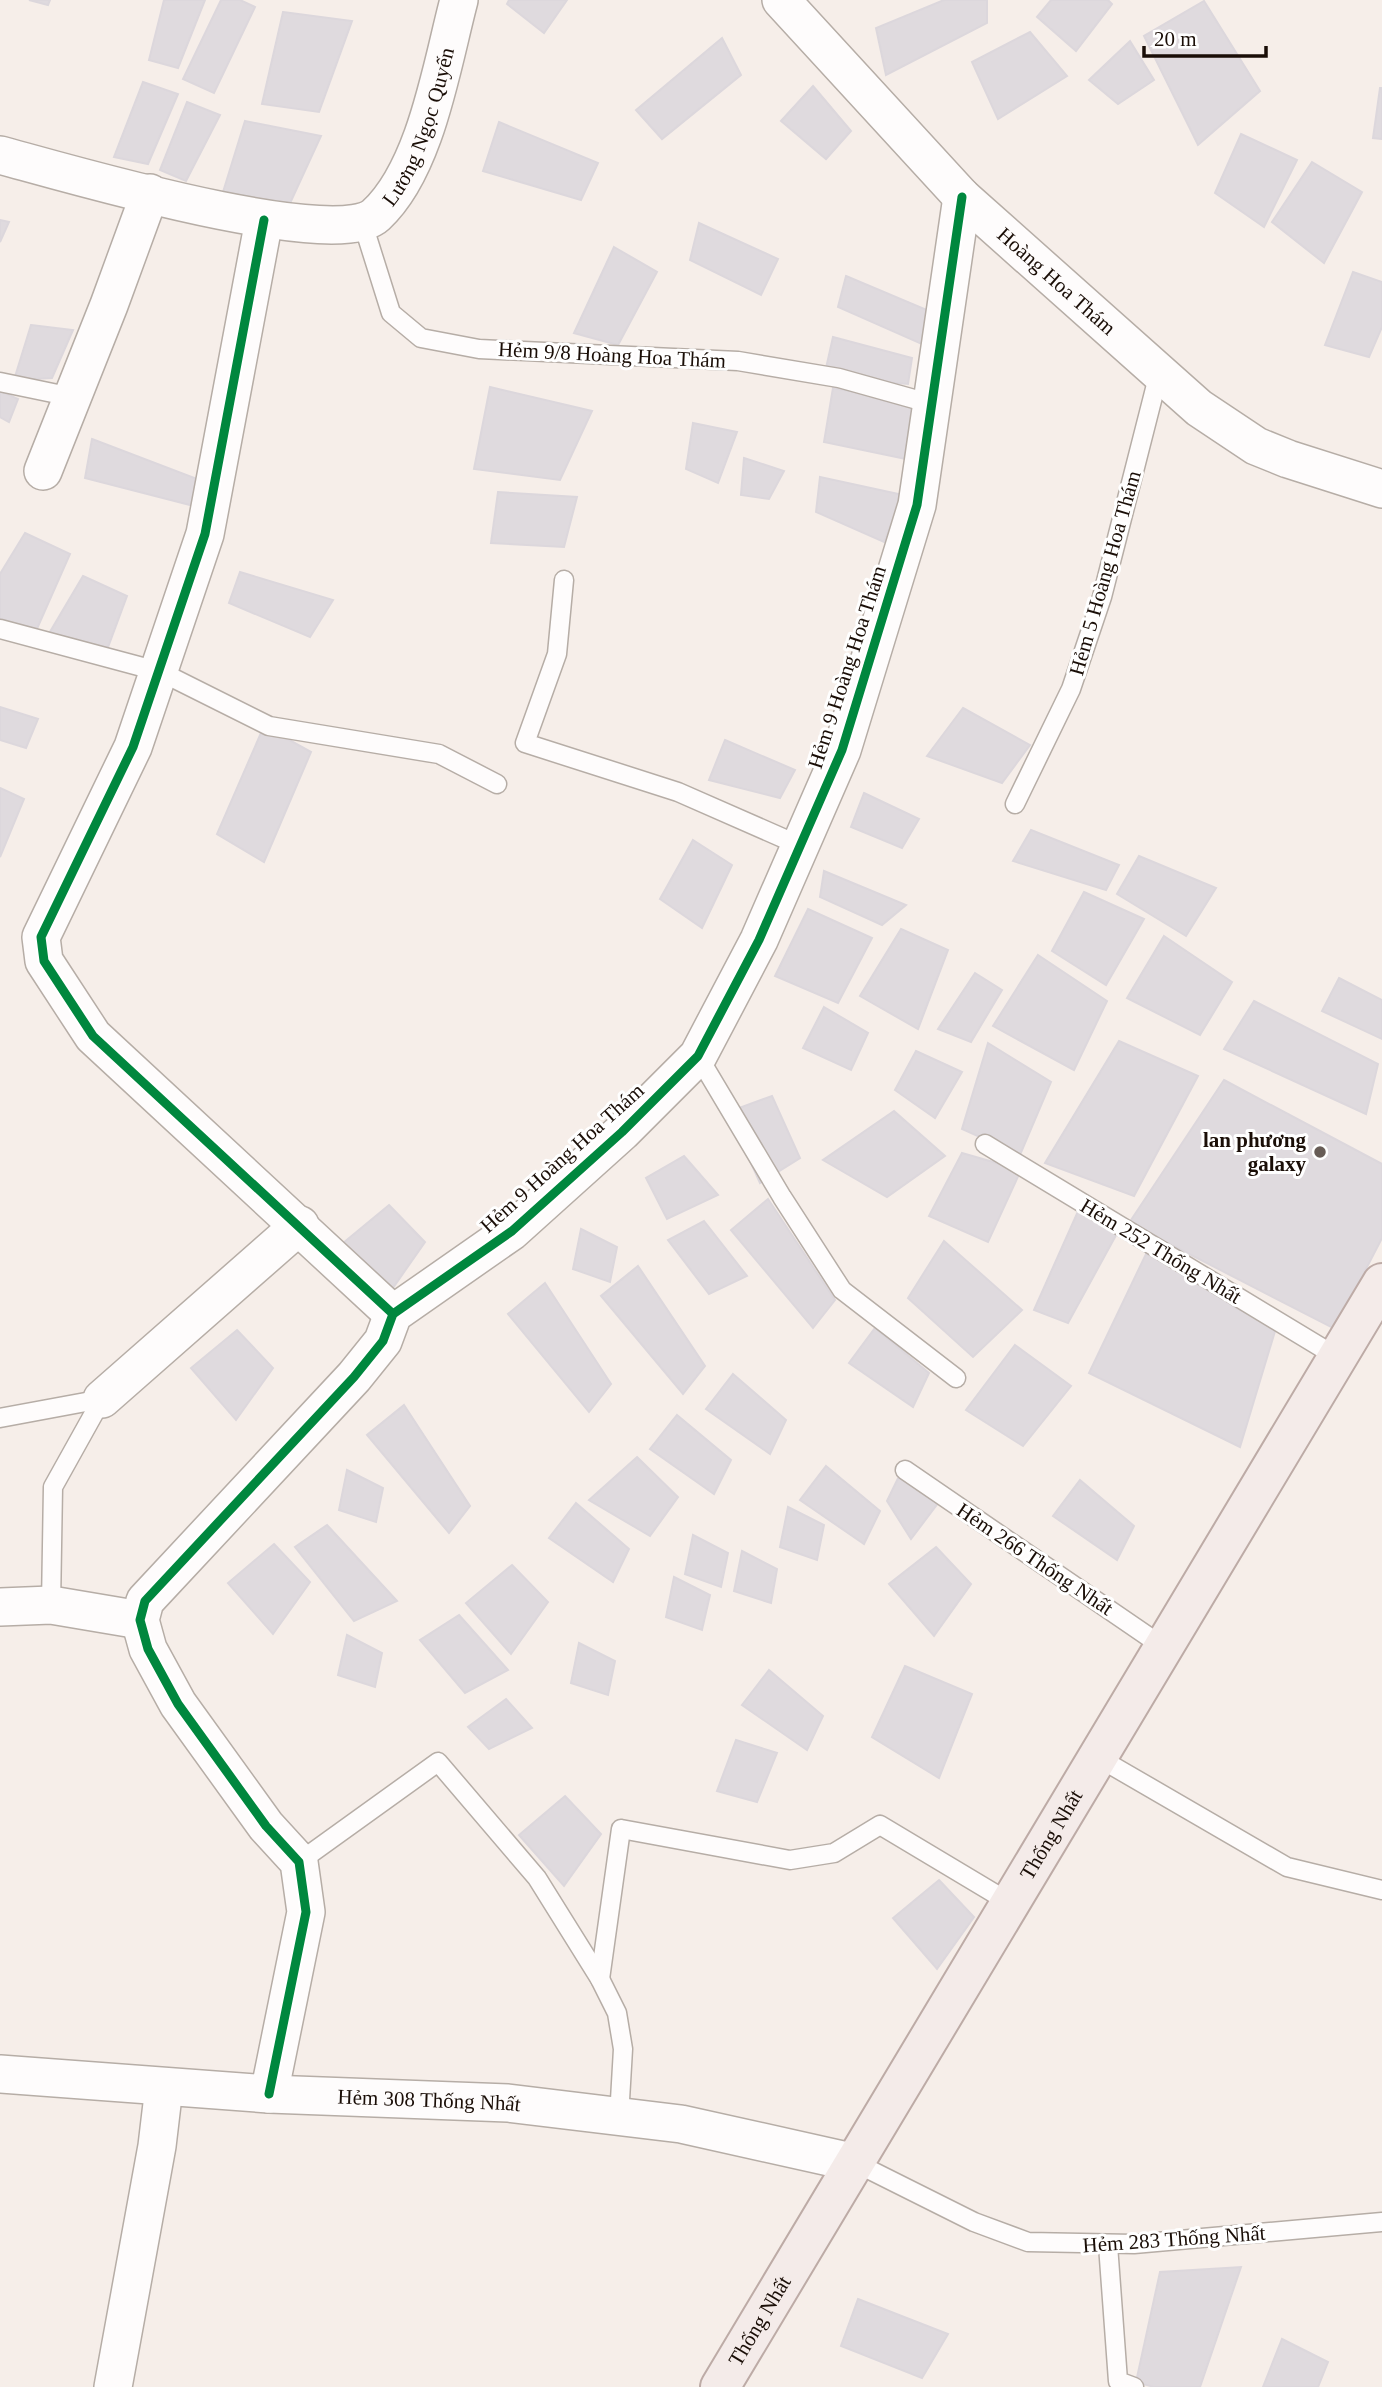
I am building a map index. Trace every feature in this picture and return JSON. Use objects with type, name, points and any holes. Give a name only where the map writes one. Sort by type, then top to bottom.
[{"type":"main road","name":"Thống Nhất","points":[[720,2387],[1382,1283]]},
{"type":"street","name":"Lương Ngọc Quyến","points":[[0,155],[264,220],[347,227],[363,224],[377,215],[398,185],[425,133],[459,0]]},
{"type":"street","name":"Hoàng Hoa Thám","points":[[782,0],[962,197],[1199,408],[1256,446],[1382,489]]},
{"type":"street","points":[[43,471],[150,193]]},
{"type":"street","name":"Hẻm 9 Hoàng Hoa Thám","points":[[393,1314],[512,1231],[622,1132],[698,1056],[759,940],[842,750],[917,505],[962,197]]},
{"type":"street","points":[[264,220],[205,534],[161,672],[133,747],[41,937],[44,961],[93,1036],[393,1314],[383,1342],[354,1377],[145,1601],[140,1620],[148,1649],[178,1704],[266,1826],[299,1862],[306,1912],[270,2094]]},
{"type":"street","points":[[102,1399],[300,1225]]},
{"type":"street","points":[[0,1607],[51,1605],[140,1620]]},
{"type":"street","name":"Hẻm 308 Thống Nhất","points":[[0,2074],[270,2094],[508,2103],[681,2124],[856,2164]]},
{"type":"street","points":[[113,2387],[157,2146],[164,2087]]},
{"type":"lane","name":"Hẻm 9/8 Hoàng Hoa Thám","points":[[363,224],[391,313],[421,338],[479,349],[738,361],[839,378],[932,404]]},
{"type":"lane","name":"Hẻm 5 Hoàng Hoa Thám","points":[[1015,804],[1071,689],[1089,637],[1159,373]]},
{"type":"lane","points":[[0,382],[72,397]]},
{"type":"lane","points":[[565,580],[557,654],[525,743],[678,792],[801,846]]},
{"type":"lane","points":[[0,629],[161,672],[269,726],[439,754],[497,784]]},
{"type":"lane","points":[[698,1056],[782,1197],[842,1290],[956,1378]]},
{"type":"lane","name":"Hẻm 252 Thống Nhất","points":[[985,1144],[1337,1357]]},
{"type":"lane","points":[[0,1418],[102,1399]]},
{"type":"lane","points":[[51,1605],[53,1487],[102,1399]]},
{"type":"lane","name":"Hẻm 266 Thống Nhất","points":[[905,1469],[1165,1648]]},
{"type":"lane","points":[[1099,1758],[1287,1867],[1382,1889]]},
{"type":"lane","points":[[299,1862],[438,1762],[537,1878],[600,1979],[617,2013],[623,2049],[619,2117]]},
{"type":"lane","points":[[600,1979],[621,1829],[790,1860],[834,1853],[880,1825],[1012,1904]]},
{"type":"lane","name":"Hẻm 283 Thống Nhất","points":[[856,2164],[974,2222],[1028,2242],[1108,2245],[1382,2222]]},
{"type":"lane","points":[[1108,2245],[1118,2381],[1134,2387]]},
{"type":"building","points":[[29,0],[50,0],[48,5]]},
{"type":"building","points":[[164,0],[205,0],[178,68],[149,60]]},
{"type":"building","points":[[221,0],[240,0],[255,7],[214,93],[183,79]]},
{"type":"building","points":[[509,0],[567,0],[544,33],[507,4]]},
{"type":"building","points":[[944,0],[987,0],[987,23],[886,75],[876,28]]},
{"type":"building","points":[[1051,0],[1108,0],[1112,4],[1076,51],[1037,17]]},
{"type":"building","points":[[1204,1],[1260,91],[1198,145],[1144,36]]},
{"type":"building","points":[[283,12],[352,21],[319,112],[262,104]]},
{"type":"building","points":[[1030,32],[1067,76],[998,119],[972,62]]},
{"type":"building","points":[[722,38],[741,75],[662,139],[636,110]]},
{"type":"building","points":[[1130,41],[1154,80],[1118,104],[1089,80]]},
{"type":"building","points":[[143,82],[178,94],[148,164],[114,157]]},
{"type":"building","points":[[813,86],[851,131],[826,159],[781,121]]},
{"type":"building","points":[[1382,88],[1382,139],[1373,138]]},
{"type":"building","points":[[187,102],[220,115],[186,181],[160,170]]},
{"type":"building","points":[[245,121],[321,136],[286,212],[223,192]]},
{"type":"building","points":[[499,122],[598,163],[581,200],[483,171]]},
{"type":"building","points":[[1241,134],[1297,160],[1264,227],[1215,193]]},
{"type":"building","points":[[1312,162],[1362,192],[1324,263],[1272,222]]},
{"type":"building","points":[[0,220],[9,222],[0,242]]},
{"type":"building","points":[[699,223],[778,259],[761,295],[690,260]]},
{"type":"building","points":[[614,247],[657,272],[618,345],[574,333]]},
{"type":"building","points":[[1353,272],[1382,282],[1382,327],[1369,357],[1325,345]]},
{"type":"building","points":[[846,276],[934,313],[924,345],[838,307]]},
{"type":"building","points":[[31,325],[73,330],[52,378],[14,380]]},
{"type":"building","points":[[833,337],[912,358],[908,384],[824,377]]},
{"type":"building","points":[[490,387],[592,411],[560,480],[474,469]]},
{"type":"building","points":[[833,388],[925,405],[911,460],[824,442]]},
{"type":"building","points":[[0,391],[18,399],[9,422],[0,417]]},
{"type":"building","points":[[693,423],[737,432],[718,483],[686,469]]},
{"type":"building","points":[[92,439],[205,482],[194,506],[85,478]]},
{"type":"building","points":[[744,458],[784,471],[769,499],[741,495]]},
{"type":"building","points":[[820,477],[903,495],[884,542],[816,512]]},
{"type":"building","points":[[498,492],[577,497],[564,547],[491,543]]},
{"type":"building","points":[[25,533],[70,554],[36,631],[0,620],[0,574]]},
{"type":"building","points":[[240,572],[333,600],[310,637],[229,603]]},
{"type":"building","points":[[83,576],[127,596],[107,650],[44,642]]},
{"type":"building","points":[[0,707],[38,719],[26,748],[0,740]]},
{"type":"building","points":[[963,708],[1030,745],[1002,783],[927,756]]},
{"type":"building","points":[[264,726],[311,752],[264,862],[217,834]]},
{"type":"building","points":[[725,740],[795,770],[780,798],[709,780]]},
{"type":"building","points":[[0,788],[24,799],[0,857]]},
{"type":"building","points":[[864,793],[919,819],[902,848],[851,827]]},
{"type":"building","points":[[1031,830],[1119,865],[1106,890],[1013,861]]},
{"type":"building","points":[[693,840],[732,865],[702,928],[660,899]]},
{"type":"building","points":[[1139,856],[1216,888],[1186,936],[1117,894]]},
{"type":"building","points":[[824,871],[906,905],[882,925],[820,897]]},
{"type":"building","points":[[1084,892],[1144,919],[1106,985],[1052,951]]},
{"type":"building","points":[[808,909],[872,938],[838,1003],[775,976]]},
{"type":"building","points":[[901,929],[948,950],[918,1029],[860,996]]},
{"type":"building","points":[[1164,936],[1232,982],[1200,1035],[1127,998]]},
{"type":"building","points":[[1038,955],[1107,1001],[1074,1070],[993,1026]]},
{"type":"building","points":[[975,973],[1002,990],[971,1042],[938,1029]]},
{"type":"building","points":[[1339,978],[1382,1000],[1382,1039],[1322,1011]]},
{"type":"building","points":[[1254,1001],[1378,1064],[1366,1114],[1224,1049]]},
{"type":"building","points":[[824,1007],[868,1033],[851,1070],[803,1048]]},
{"type":"building","points":[[1119,1041],[1198,1076],[1134,1196],[1045,1163]]},
{"type":"building","points":[[988,1043],[1051,1082],[1020,1155],[962,1129]]},
{"type":"building","points":[[916,1051],[962,1072],[935,1118],[895,1090]]},
{"type":"building","points":[[1224,1080],[1382,1164],[1382,1238],[1335,1329],[1129,1223]]},
{"type":"building","points":[[772,1096],[800,1158],[760,1183],[728,1112]]},
{"type":"building","points":[[894,1111],[945,1156],[887,1197],[823,1160]]},
{"type":"building","points":[[962,1153],[1021,1170],[988,1242],[929,1216]]},
{"type":"building","points":[[684,1156],[718,1195],[667,1219],[646,1178]]},
{"type":"building","points":[[768,1199],[835,1300],[813,1328],[731,1230]]},
{"type":"building","points":[[389,1205],[425,1242],[388,1295],[343,1243]]},
{"type":"building","points":[[1079,1209],[1120,1228],[1068,1323],[1034,1310]]},
{"type":"building","points":[[704,1221],[747,1276],[709,1294],[668,1240]]},
{"type":"building","points":[[581,1229],[617,1247],[610,1282],[573,1269]]},
{"type":"building","points":[[944,1241],[1022,1310],[973,1357],[908,1298]]},
{"type":"building","points":[[1146,1254],[1279,1318],[1240,1447],[1089,1373]]},
{"type":"building","points":[[638,1266],[705,1366],[683,1394],[601,1296]]},
{"type":"building","points":[[545,1283],[611,1384],[589,1412],[508,1314]]},
{"type":"building","points":[[875,1328],[929,1373],[913,1407],[849,1363]]},
{"type":"building","points":[[237,1330],[273,1368],[236,1420],[191,1368]]},
{"type":"building","points":[[1015,1345],[1071,1386],[1023,1446],[966,1410]]},
{"type":"building","points":[[733,1374],[786,1420],[770,1454],[706,1409]]},
{"type":"building","points":[[404,1405],[470,1506],[449,1533],[367,1435]]},
{"type":"building","points":[[677,1415],[731,1460],[714,1494],[650,1449]]},
{"type":"building","points":[[637,1457],[678,1497],[650,1536],[589,1500]]},
{"type":"building","points":[[826,1466],[880,1511],[864,1544],[800,1500]]},
{"type":"building","points":[[347,1470],[383,1488],[376,1522],[339,1510]]},
{"type":"building","points":[[902,1470],[948,1490],[911,1539],[887,1501]]},
{"type":"building","points":[[1080,1480],[1134,1526],[1117,1560],[1053,1516]]},
{"type":"building","points":[[576,1503],[629,1549],[613,1582],[549,1538]]},
{"type":"building","points":[[788,1507],[824,1525],[817,1560],[780,1547]]},
{"type":"building","points":[[327,1525],[397,1601],[354,1621],[295,1547]]},
{"type":"building","points":[[693,1535],[728,1553],[721,1587],[685,1574]]},
{"type":"building","points":[[274,1544],[310,1582],[273,1634],[228,1583]]},
{"type":"building","points":[[936,1547],[971,1584],[934,1636],[889,1584]]},
{"type":"building","points":[[742,1551],[777,1569],[771,1603],[734,1591]]},
{"type":"building","points":[[512,1565],[548,1602],[511,1654],[466,1603]]},
{"type":"building","points":[[674,1577],[710,1595],[702,1630],[666,1617]]},
{"type":"building","points":[[459,1615],[508,1670],[465,1693],[420,1640]]},
{"type":"building","points":[[347,1635],[382,1653],[375,1687],[338,1675]]},
{"type":"building","points":[[579,1643],[615,1661],[608,1695],[571,1683]]},
{"type":"building","points":[[905,1666],[972,1694],[939,1778],[872,1737]]},
{"type":"building","points":[[769,1670],[823,1716],[807,1750],[742,1705]]},
{"type":"building","points":[[506,1699],[532,1728],[489,1749],[468,1727]]},
{"type":"building","points":[[736,1740],[777,1753],[757,1802],[717,1791]]},
{"type":"building","points":[[565,1796],[601,1834],[564,1886],[519,1835]]},
{"type":"building","points":[[939,1880],[974,1917],[937,1969],[893,1918]]},
{"type":"building","points":[[1241,2267],[1200,2387],[1154,2387],[1136,2382],[1160,2272]]},
{"type":"building","points":[[858,2299],[948,2334],[922,2378],[841,2346]]},
{"type":"building","points":[[1282,2339],[1328,2362],[1318,2387],[1263,2387]]},
{"type":"cycle path","points":[[269,2094],[306,1912],[299,1862],[266,1826],[178,1704],[148,1649],[140,1620],[145,1601],[354,1377],[383,1341],[393,1314],[512,1231],[622,1132],[698,1056],[759,940],[842,750],[917,505],[962,197]]},
{"type":"cycle path","points":[[264,220],[205,534],[133,747],[41,937],[44,961],[93,1036],[393,1314]]},
{"type":"place","name":"lan phương galaxy","points":[[1320,1152]]}]
